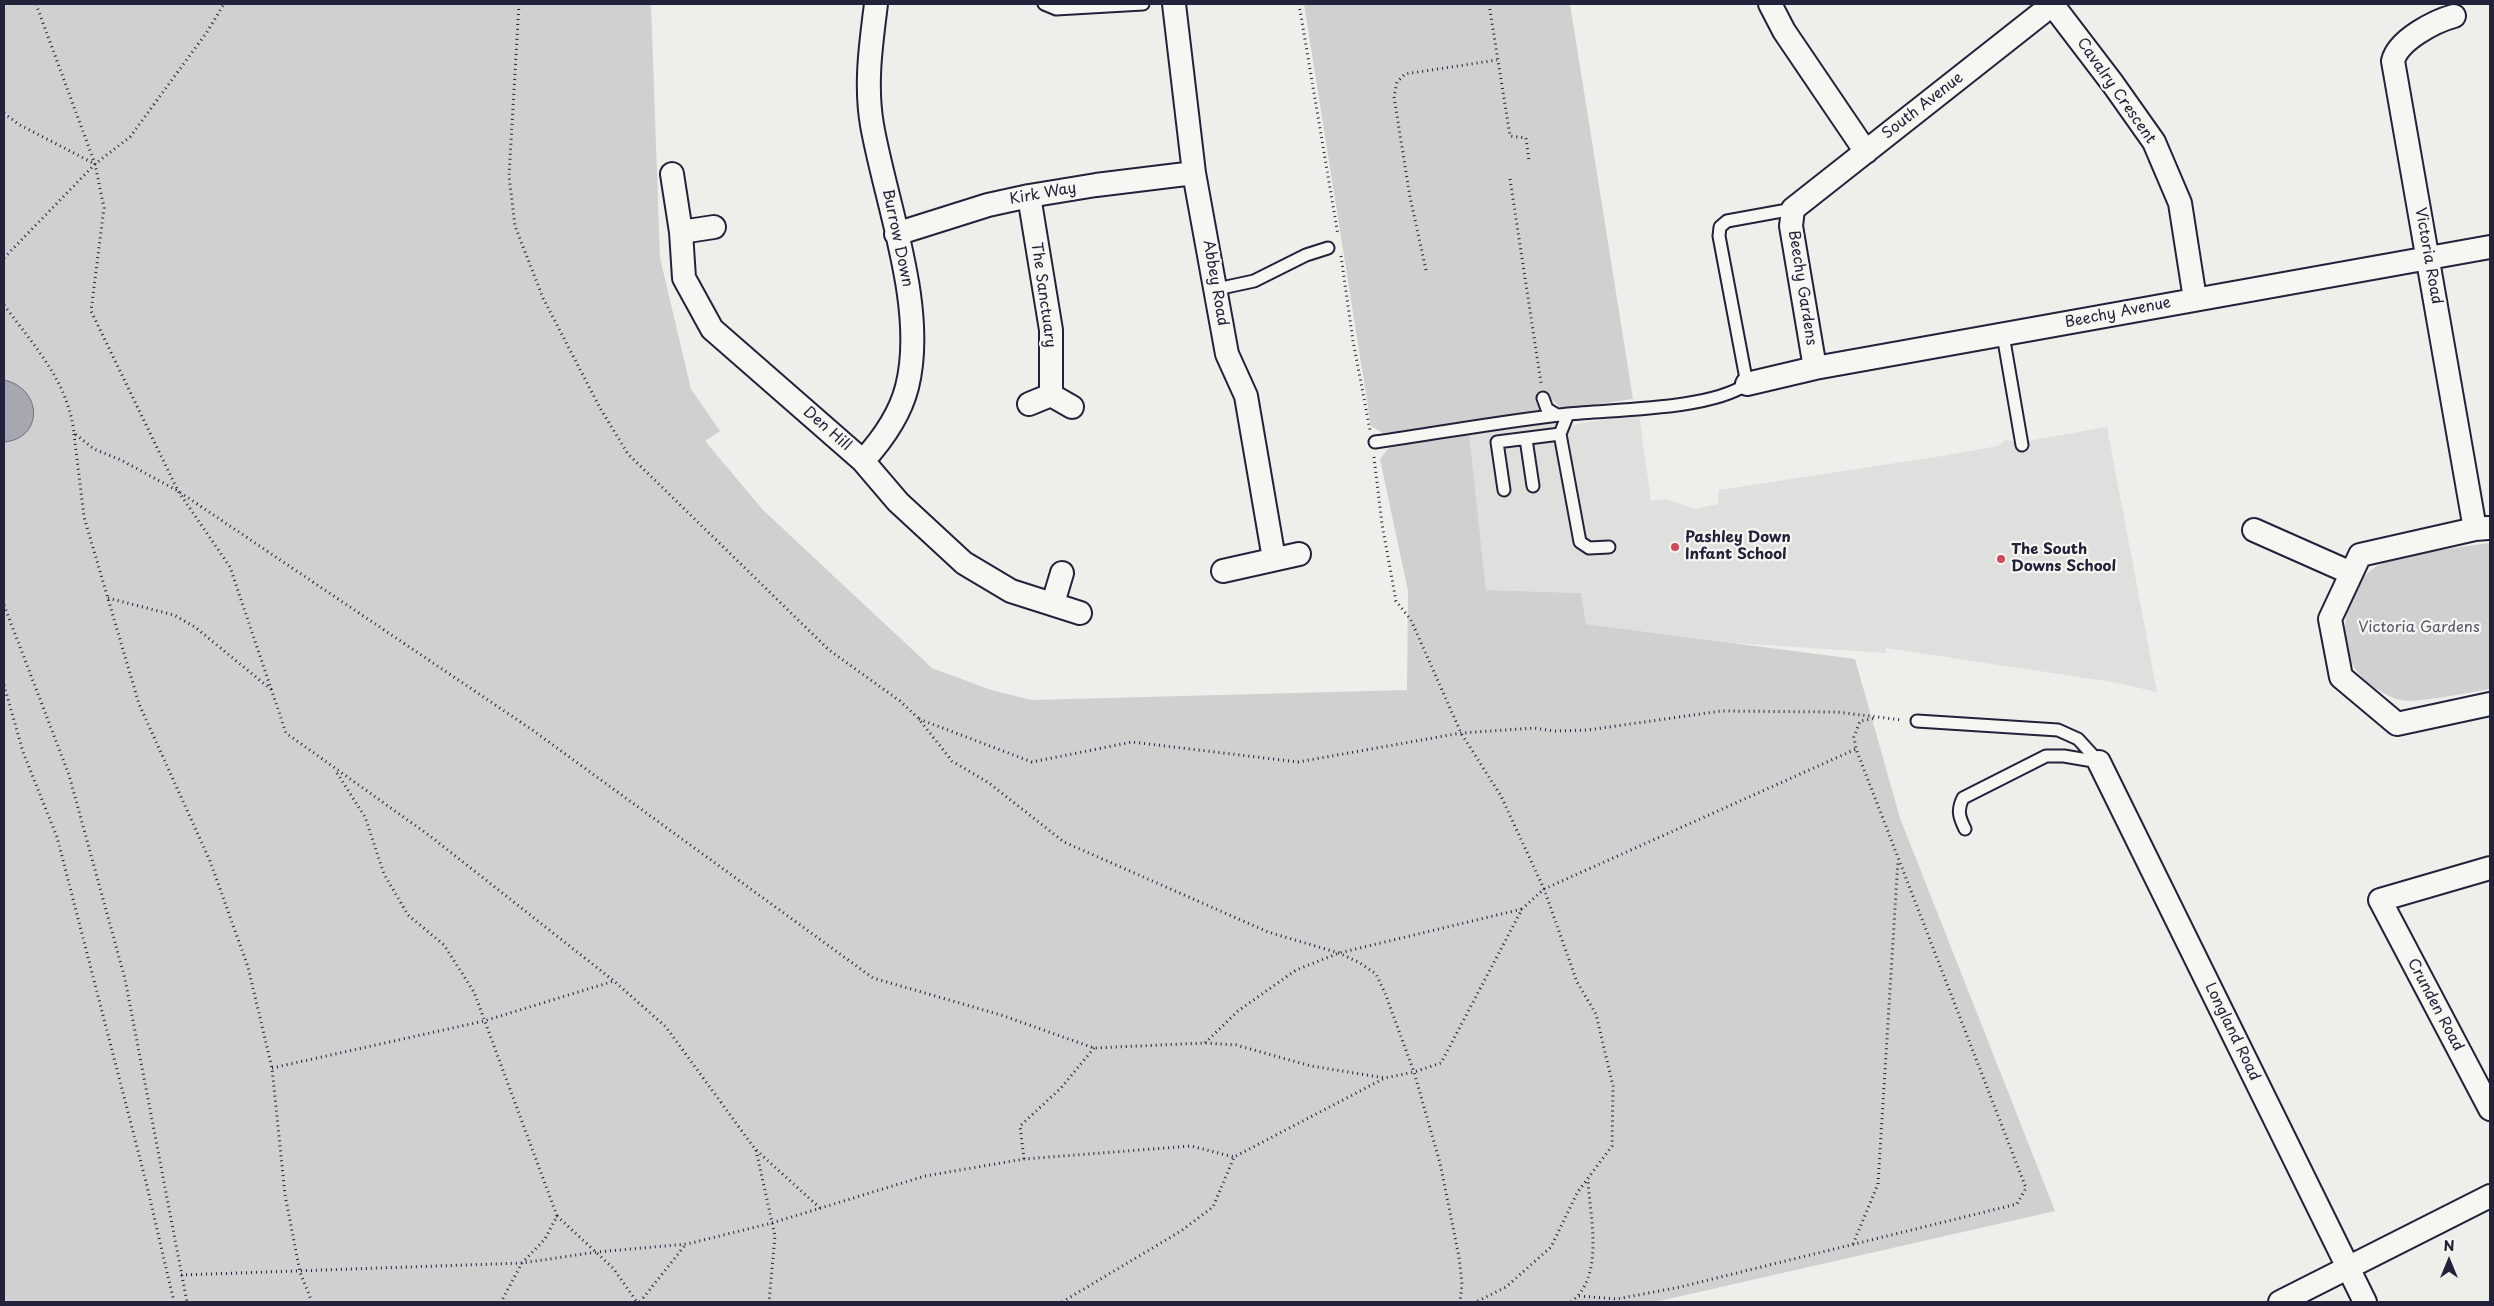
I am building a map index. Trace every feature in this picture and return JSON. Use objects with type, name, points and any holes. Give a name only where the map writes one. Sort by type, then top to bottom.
[{"type":"street","name":"Burrow Down","points":[[863,461],[880,442],[894,419],[907,387],[913,350],[910,303],[872,126],[868,78],[876,4]]},
{"type":"street","name":"Abbey Road","points":[[1174,4],[1194,173],[1217,289],[1227,354],[1246,396],[1274,559]]},
{"type":"street","points":[[1770,4],[1784,31],[1866,152]]},
{"type":"street","name":"South Avenue","points":[[1794,209],[2052,4]]},
{"type":"street","name":"Cavalry Crescent","points":[[2052,4],[2113,84],[2154,142],[2180,203],[2195,299]]},
{"type":"street","name":"Victoria Road","points":[[2454,16],[2438,20],[2415,35],[2395,52],[2393,61],[2428,258],[2482,528]]},
{"type":"street","name":"Kirk Way","points":[[896,234],[988,205],[1029,196],[1096,185],[1194,173]]},
{"type":"street","name":"Den Hill","points":[[672,174],[681,232],[684,278],[712,329],[863,461],[898,502],[964,563],[1011,591],[1080,613]]},
{"type":"street","name":"The Sanctuary","points":[[1029,196],[1051,330],[1051,395]]},
{"type":"street","name":"Beechy Gardens","points":[[1794,209],[1791,226],[1815,368]]},
{"type":"street","points":[[681,232],[714,227]]},
{"type":"street","name":"Beechy Avenue","points":[[1747,384],[1815,368],[2490,246]]},
{"type":"street","points":[[1029,404],[1051,395],[1072,407]]},
{"type":"street","points":[[2482,528],[2360,555],[2330,619],[2341,677],[2397,724],[2490,704]]},
{"type":"street","points":[[2254,530],[2351,573]]},
{"type":"street","points":[[1223,571],[1299,554]]},
{"type":"street","points":[[1053,603],[1062,573]]},
{"type":"street","name":"Longland Road","points":[[2098,762],[2365,1302]]},
{"type":"street","name":"Crunden Road","points":[[2490,868],[2380,900],[2490,1109]]},
{"type":"street","points":[[2280,1302],[2490,1196]]},
{"type":"lane","points":[[1044,4],[1056,9],[1143,4]]},
{"type":"lane","points":[[1375,442],[1562,415],[1706,400],[1733,393],[1747,384],[1718,236],[1720,227],[1727,221],[1794,209]]},
{"type":"lane","points":[[1217,289],[1254,281],[1306,255],[1334,246]]},
{"type":"lane","points":[[2003,335],[2022,444]]},
{"type":"lane","points":[[1543,398],[1547,409],[1562,415]]},
{"type":"lane","points":[[1562,415],[1560,434],[1580,542],[1589,548],[1609,547]]},
{"type":"lane","points":[[1504,490],[1497,442],[1560,434]]},
{"type":"lane","points":[[1526,439],[1533,486]]},
{"type":"lane","points":[[1917,721],[2058,730],[2078,739],[2098,762]]},
{"type":"lane","points":[[1965,829],[1959,818],[1958,808],[1963,798],[2046,756],[2064,756],[2098,762]]},
{"type":"path","points":[[36,4],[95,164],[104,208],[91,312],[178,491],[230,566],[286,734],[430,836],[614,981],[666,1027],[755,1149],[820,1208]]},
{"type":"path","points":[[4,258],[95,164],[130,137],[207,32],[224,4]]},
{"type":"path","points":[[519,4],[509,176],[515,226],[543,298],[600,408],[628,454],[829,650],[900,701],[918,718],[952,762],[990,782],[1064,842],[1268,932],[1339,953],[1360,963],[1376,974],[1385,993],[1414,1072],[1440,1163],[1457,1248],[1462,1284],[1460,1302]]},
{"type":"path","points":[[1299,4],[1334,246]]},
{"type":"path","points":[[1488,4],[1510,136],[1526,138],[1529,161]]},
{"type":"path","points":[[1426,270],[1410,197],[1394,97],[1398,82],[1405,74],[1496,60]]},
{"type":"path","points":[[4,113],[26,128],[95,164]]},
{"type":"path","points":[[1510,179],[1543,398]]},
{"type":"path","points":[[1340,254],[1367,423],[1375,442],[1374,457],[1380,514],[1396,601],[1415,628],[1462,733],[1501,796],[1544,889],[1577,982],[1596,1014],[1613,1086],[1612,1146],[1577,1193],[1551,1247],[1506,1288],[1476,1302]]},
{"type":"path","points":[[4,305],[55,374],[72,415],[84,518],[139,704],[210,861],[248,968],[272,1068],[285,1195],[300,1272],[312,1302]]},
{"type":"path","points":[[74,434],[94,449],[121,460],[178,491],[531,729],[873,978],[1001,1015],[1094,1048],[1205,1043],[1236,1045],[1311,1066],[1384,1078]]},
{"type":"path","points":[[108,598],[174,615],[195,627],[273,691]]},
{"type":"path","points":[[4,605],[69,775],[125,979],[187,1302]]},
{"type":"path","points":[[4,685],[24,752],[56,837],[146,1182],[174,1302]]},
{"type":"path","points":[[918,718],[1032,762],[1132,742],[1298,762],[1462,733],[1534,728],[1554,731],[1588,730],[1721,711],[1837,712],[1917,721]]},
{"type":"path","points":[[1579,1296],[1617,1298],[1671,1288],[2017,1204],[2026,1188],[1856,749],[1854,737],[1860,721],[1881,717]]},
{"type":"path","points":[[1062,1302],[1180,1231],[1213,1207],[1234,1156],[1384,1078],[1414,1072],[1441,1063],[1522,909],[1544,889],[1856,749]]},
{"type":"path","points":[[335,770],[365,817],[384,874],[408,915],[444,945],[474,992],[557,1216],[613,1268],[638,1302],[687,1244]]},
{"type":"path","points":[[1853,1244],[1878,1184],[1898,857]]},
{"type":"path","points":[[1205,1043],[1238,1011],[1296,970],[1339,953],[1522,909]]},
{"type":"path","points":[[272,1068],[484,1021],[614,981]]},
{"type":"path","points":[[1024,1159],[1020,1126],[1061,1088],[1094,1048]]},
{"type":"path","points":[[181,1275],[522,1263],[596,1252],[687,1244],[772,1223],[926,1176],[1024,1159],[1191,1146],[1234,1156]]},
{"type":"path","points":[[755,1149],[775,1236],[769,1302]]},
{"type":"path","points":[[1571,1302],[1586,1287],[1591,1264],[1588,1179]]},
{"type":"path","points":[[501,1302],[522,1263],[545,1239],[557,1216]]},
{"type":"shaded area","points":[[4,380],[17,385],[26,393],[32,402],[34,413],[32,423],[26,432],[17,439],[4,442]]},
{"type":"shaded area","points":[[1639,414],[1651,501],[1667,499],[1694,509],[1718,504],[1719,490],[1942,456],[1998,446],[2005,440],[2022,442],[2107,427],[2157,692],[2112,682],[1886,648],[1886,653],[1735,643],[1586,624],[1581,593],[1486,590],[1469,433],[1556,421],[1568,430],[1572,425]]},
{"type":"green space","points":[[4,4],[651,4],[660,258],[691,389],[720,431],[705,441],[763,510],[932,668],[991,690],[1032,700],[1407,690],[1408,591],[1380,459],[1389,448],[1469,433],[1486,590],[1581,593],[1586,624],[1855,659],[1900,818],[2055,1211],[1655,1302],[4,1302]]},
{"type":"green space","points":[[1304,4],[1570,4],[1633,399],[1562,409],[1549,397],[1538,398],[1541,415],[1385,434],[1371,426]]},
{"type":"green space","name":"Victoria Gardens","points":[[2490,543],[2490,689],[2407,701],[2385,694],[2363,678],[2349,657],[2345,629],[2346,615],[2350,602],[2355,589],[2363,578],[2373,569],[2388,561],[2441,550]]},
{"type":"place","name":"Pashley Down Infant School","points":[[1675,547]]},
{"type":"place","name":"The South Downs School","points":[[2001,559]]}]
